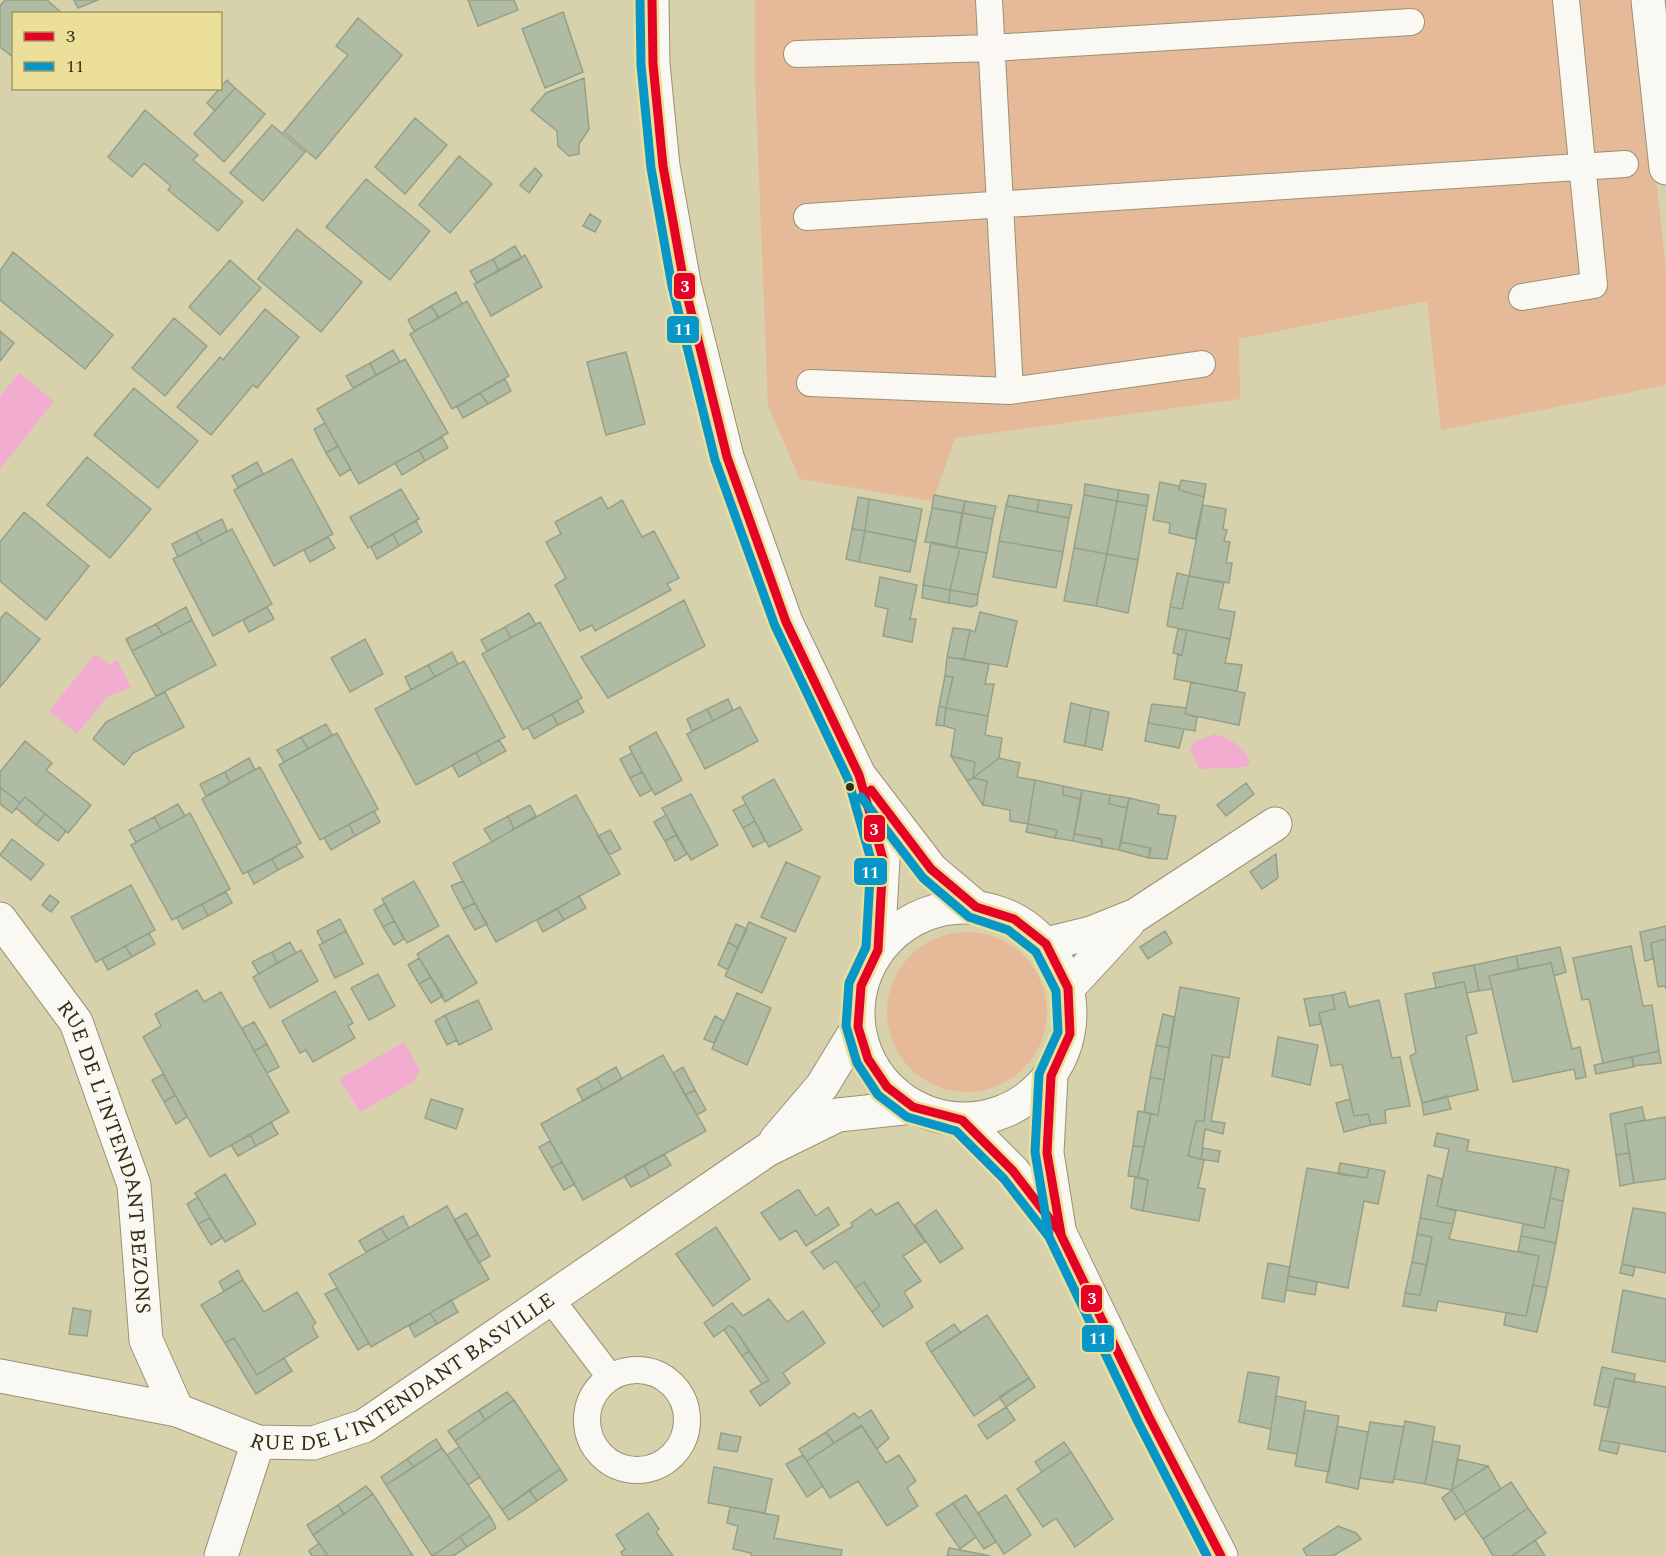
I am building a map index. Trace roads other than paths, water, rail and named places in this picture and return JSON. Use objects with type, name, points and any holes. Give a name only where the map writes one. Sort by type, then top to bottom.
[{"type":"street","points":[[652,0],[653,64],[663,166],[684,283],[727,457],[786,622],[859,775],[883,859],[878,950]]},
{"type":"street","points":[[1648,0],[1666,168]]},
{"type":"street","points":[[859,775],[931,869],[976,907]]},
{"type":"street","points":[[1046,944],[1091,933],[1136,915],[1275,824]]},
{"type":"street","points":[[1051,1076],[1012,1109],[962,1120],[913,1107],[887,1087],[868,1059],[858,1027],[861,986],[878,950],[904,924],[939,909],[976,907],[1014,919],[1046,944],[1068,988],[1070,1034],[1051,1076],[1047,1153],[1059,1231]]},
{"type":"street","points":[[1068,988],[1136,915]]},
{"type":"street","name":"RUE DE L'INTENDANT BEZONS","points":[[0,919],[76,1022],[134,1185],[146,1340],[177,1410]]},
{"type":"street","name":"RUE DE L'INTENDANT BASVILLE","points":[[767,1150],[822,1086],[858,1027]]},
{"type":"street","name":"RUE DE L'INTENDANT BASVILLE","points":[[0,1376],[177,1410],[258,1442],[313,1443],[364,1426],[767,1150],[838,1115],[913,1107]]},
{"type":"street","points":[[962,1120],[1013,1171],[1059,1231],[1149,1417],[1221,1556]]},
{"type":"street","points":[[221,1556],[258,1442]]},
{"type":"lane","points":[[989,0],[1010,391]]},
{"type":"lane","points":[[1522,297],[1594,285],[1566,0]]},
{"type":"lane","points":[[797,54],[992,48],[1411,22]]},
{"type":"lane","points":[[807,217],[1625,164]]},
{"type":"lane","points":[[810,382],[1010,391],[1202,364]]},
{"type":"lane","points":[[550,1298],[610,1377]]}]
